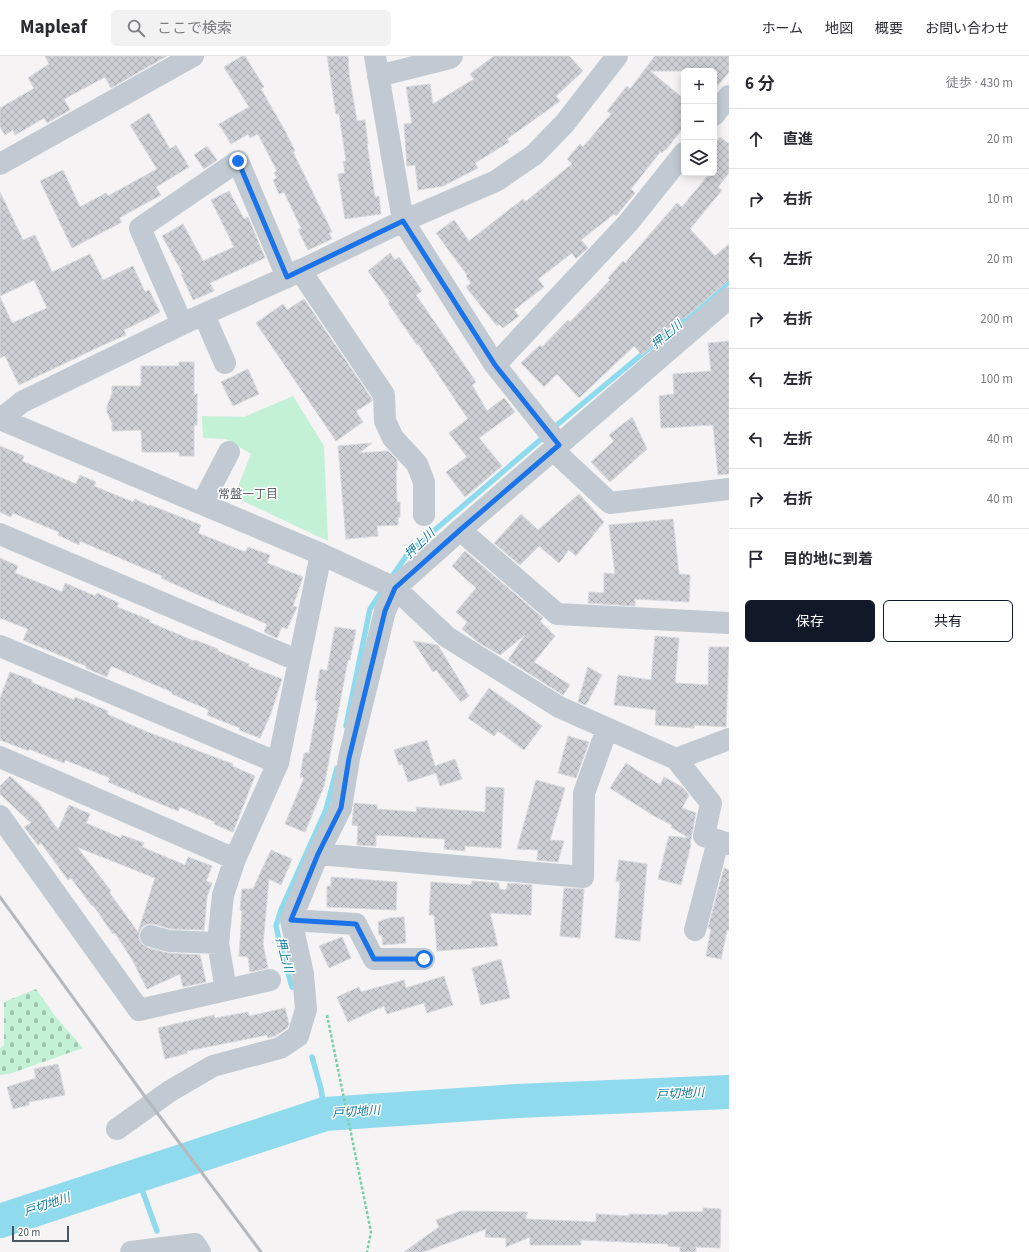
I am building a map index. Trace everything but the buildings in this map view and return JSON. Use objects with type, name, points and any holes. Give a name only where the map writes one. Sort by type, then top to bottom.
[{"type":"street","points":[[452,56],[450,58],[376,66],[403,221],[495,365],[556,448],[610,503],[729,489]]},
{"type":"street","points":[[0,418],[22,402],[182,324],[403,221],[496,181],[534,155],[565,123],[617,56]]},
{"type":"street","points":[[0,164],[182,59]]},
{"type":"street","points":[[717,111],[729,96]]},
{"type":"street","points":[[495,365],[628,223],[681,156]]},
{"type":"street","points":[[182,324],[140,228],[238,161],[294,273],[384,395],[385,421],[393,438],[417,464],[424,482],[424,515]]},
{"type":"street","points":[[117,1129],[170,1090],[213,1066],[280,1048],[298,1036],[306,1009],[303,974],[291,920],[318,854],[341,808],[349,758],[385,611],[395,588],[729,298]]},
{"type":"street","points":[[204,315],[225,363]]},
{"type":"street","points":[[0,418],[321,554],[395,588],[447,637],[559,707],[676,759],[711,802],[704,836],[724,843],[695,930]]},
{"type":"street","points":[[202,504],[229,452]]},
{"type":"street","points":[[460,530],[557,614],[729,623]]},
{"type":"street","points":[[0,534],[300,661]]},
{"type":"street","points":[[226,990],[218,943],[223,895],[235,859],[278,763],[321,554]]},
{"type":"street","points":[[0,646],[278,763]]},
{"type":"street","points":[[318,854],[583,877],[584,793],[607,729]]},
{"type":"street","points":[[676,759],[729,740]]},
{"type":"street","points":[[0,757],[235,859]]},
{"type":"street","points":[[0,816],[139,1010],[270,980]]},
{"type":"street","points":[[291,920],[356,924],[374,959],[424,959]]},
{"type":"street","points":[[151,936],[169,941],[218,943]]},
{"type":"street","points":[[131,1252],[195,1244],[200,1252]]},
{"type":"path","points":[[332,1045],[371,1232],[367,1252]]},
{"type":"green space","points":[[293,396],[324,446],[328,541],[234,497],[251,454],[226,439],[203,438],[202,416],[244,417]]},
{"type":"green space","points":[[36,989],[55,1016],[83,1048],[9,1074],[0,1075],[0,1048],[4,1045],[4,1002]]},
{"type":"waterway","name":"押上川","points":[[552,429],[729,282]]},
{"type":"waterway","name":"押上川","points":[[389,581],[409,552],[546,435]]},
{"type":"waterway","name":"押上川","points":[[346,726],[370,609],[384,588]]},
{"type":"waterway","name":"押上川","points":[[292,987],[276,926],[281,910],[326,810],[337,768]]},
{"type":"waterway","name":"押上川","points":[[312,1057],[321,1089],[325,1114]]},
{"type":"waterway","name":"戸切地川","points":[[0,1221],[325,1114],[517,1101],[729,1092]]},
{"type":"waterway","points":[[137,1176],[157,1231]]},
{"type":"railway","points":[[0,897],[146,1098],[261,1252]]},
{"type":"district","name":"常盤一丁目","points":[[248,494]]},
{"type":"route","points":[[238,161],[287,277],[403,221],[495,365],[559,445],[395,588],[385,611],[349,758],[341,808],[318,854],[291,920],[356,924],[374,959],[424,959]]}]
